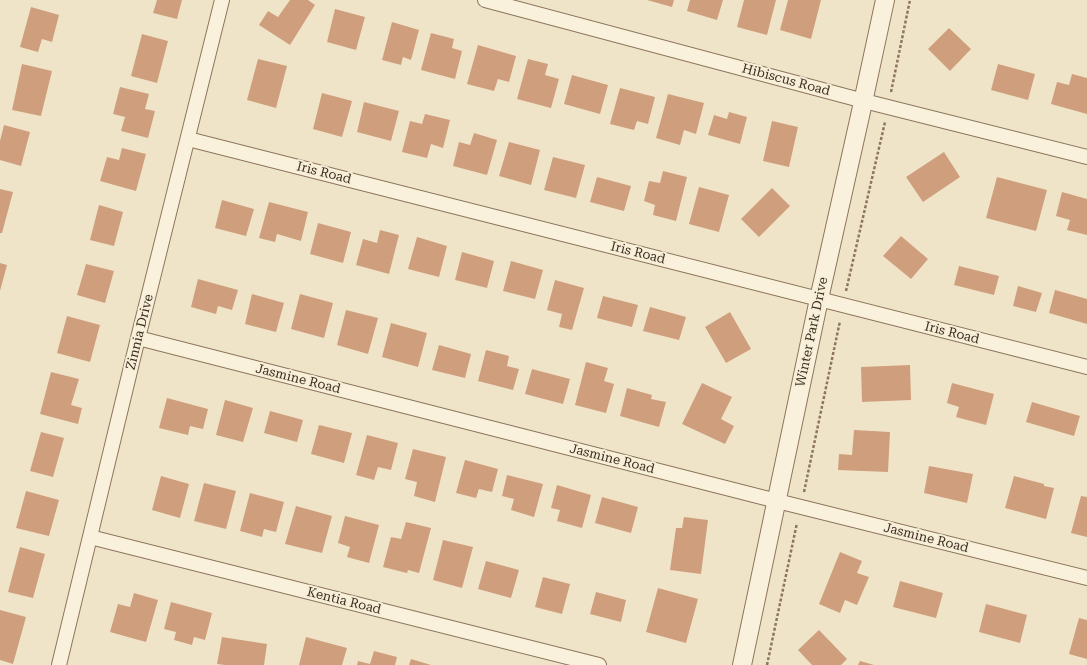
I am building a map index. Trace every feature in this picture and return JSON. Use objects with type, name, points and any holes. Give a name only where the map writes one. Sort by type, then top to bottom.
[{"type":"street","name":"Zinnia Drive","points":[[59,665],[222,0]]},
{"type":"street","name":"Hibiscus Road","points":[[485,0],[1087,157]]},
{"type":"street","name":"Winter Park Drive","points":[[742,665],[778,501],[819,299],[885,0]]},
{"type":"street","name":"Iris Road","points":[[188,139],[1087,367]]},
{"type":"street","name":"Jasmine Road","points":[[138,338],[1087,578]]},
{"type":"street","name":"Kentia Road","points":[[90,537],[599,665]]},
{"type":"path","points":[[890,95],[910,0]]},
{"type":"path","points":[[846,293],[885,120]]},
{"type":"path","points":[[804,494],[840,322]]},
{"type":"path","points":[[767,665],[798,521]]},
{"type":"building","points":[[157,0],[182,0],[177,19],[153,13]]},
{"type":"building","points":[[290,0],[308,0],[315,5],[290,45],[259,25],[268,11],[278,17]]},
{"type":"building","points":[[647,0],[674,0],[672,7]]},
{"type":"building","points":[[690,0],[723,0],[717,20],[687,11]]},
{"type":"building","points":[[744,0],[776,0],[767,35],[737,27]]},
{"type":"building","points":[[788,0],[821,0],[811,39],[780,30]]},
{"type":"building","points":[[31,7],[59,15],[52,42],[42,39],[38,52],[20,47]]},
{"type":"building","points":[[335,9],[365,17],[356,50],[327,42]]},
{"type":"building","points":[[392,22],[419,30],[411,60],[403,57],[401,65],[382,60]]},
{"type":"building","points":[[949,28],[971,49],[950,71],[928,49]]},
{"type":"building","points":[[431,33],[454,39],[452,48],[462,51],[455,79],[421,70]]},
{"type":"building","points":[[142,34],[168,41],[157,83],[131,76]]},
{"type":"building","points":[[478,45],[516,56],[509,82],[498,79],[494,91],[467,84]]},
{"type":"building","points":[[258,59],[287,66],[276,108],[247,100]]},
{"type":"building","points":[[528,59],[548,64],[545,75],[559,79],[551,108],[517,99]]},
{"type":"building","points":[[22,64],[52,71],[41,116],[12,110]]},
{"type":"building","points":[[998,64],[1035,74],[1028,100],[991,90]]},
{"type":"building","points":[[1072,74],[1087,78],[1087,114],[1051,104],[1057,82],[1069,85]]},
{"type":"building","points":[[572,75],[608,85],[600,114],[564,104]]},
{"type":"building","points":[[120,87],[149,94],[145,109],[155,111],[148,138],[121,131],[125,117],[113,114]]},
{"type":"building","points":[[620,88],[655,97],[648,124],[637,121],[634,130],[610,124]]},
{"type":"building","points":[[322,93],[352,101],[342,137],[313,129]]},
{"type":"building","points":[[668,94],[704,103],[696,134],[684,130],[680,145],[656,138]]},
{"type":"building","points":[[364,102],[399,111],[391,141],[357,132]]},
{"type":"building","points":[[729,112],[747,117],[740,144],[708,135],[714,115],[727,119]]},
{"type":"building","points":[[425,114],[450,120],[443,148],[431,144],[427,158],[402,152],[410,121],[422,124]]},
{"type":"building","points":[[772,121],[798,127],[789,167],[763,161]]},
{"type":"building","points":[[4,125],[30,132],[21,166],[0,160],[0,141]]},
{"type":"building","points":[[474,133],[497,140],[487,175],[453,166],[459,142],[470,145]]},
{"type":"building","points":[[509,142],[540,150],[531,185],[499,176]]},
{"type":"building","points":[[122,148],[146,154],[136,191],[100,181],[107,157],[119,160]]},
{"type":"building","points":[[944,152],[960,177],[923,202],[906,177]]},
{"type":"building","points":[[553,157],[585,165],[576,198],[544,190]]},
{"type":"building","points":[[663,171],[687,177],[676,221],[653,215],[655,205],[644,201],[649,181],[660,183]]},
{"type":"building","points":[[597,177],[631,186],[624,211],[590,202]]},
{"type":"building","points":[[997,177],[1047,190],[1036,231],[986,218]]},
{"type":"building","points":[[699,187],[729,195],[719,232],[689,224]]},
{"type":"building","points":[[772,188],[790,206],[759,237],[741,219]]},
{"type":"building","points":[[0,189],[13,192],[2,233],[0,233]]},
{"type":"building","points":[[1062,192],[1087,199],[1087,235],[1067,230],[1070,220],[1056,216]]},
{"type":"building","points":[[222,200],[254,209],[246,236],[215,228]]},
{"type":"building","points":[[269,202],[308,212],[301,241],[277,234],[275,242],[259,238]]},
{"type":"building","points":[[99,205],[123,212],[114,246],[90,240]]},
{"type":"building","points":[[318,223],[351,232],[343,263],[310,254]]},
{"type":"building","points":[[380,230],[399,235],[389,274],[356,265],[363,239],[377,243]]},
{"type":"building","points":[[901,236],[928,259],[911,279],[883,256]]},
{"type":"building","points":[[417,237],[447,246],[439,277],[408,269]]},
{"type":"building","points":[[462,252],[494,261],[487,288],[455,280]]},
{"type":"building","points":[[511,261],[543,270],[535,299],[503,291]]},
{"type":"building","points":[[0,263],[7,265],[0,291]]},
{"type":"building","points":[[86,264],[114,271],[105,303],[77,295]]},
{"type":"building","points":[[959,266],[999,276],[994,295],[954,285]]},
{"type":"building","points":[[198,279],[238,290],[232,310],[218,306],[216,314],[191,307]]},
{"type":"building","points":[[555,280],[584,288],[572,330],[559,327],[562,314],[547,310]]},
{"type":"building","points":[[1018,286],[1042,293],[1036,312],[1013,306]]},
{"type":"building","points":[[1055,290],[1087,299],[1087,324],[1049,313]]},
{"type":"building","points":[[252,294],[284,303],[276,332],[245,324]]},
{"type":"building","points":[[300,294],[333,303],[324,338],[291,329]]},
{"type":"building","points":[[603,296],[638,305],[632,327],[597,318]]},
{"type":"building","points":[[650,307],[686,317],[679,340],[643,331]]},
{"type":"building","points":[[346,310],[378,318],[368,354],[337,345]]},
{"type":"building","points":[[730,312],[751,349],[726,363],[705,327]]},
{"type":"building","points":[[67,316],[100,325],[90,362],[57,353]]},
{"type":"building","points":[[391,323],[427,333],[418,367],[382,357]]},
{"type":"building","points":[[439,345],[471,354],[465,378],[432,370]]},
{"type":"building","points":[[486,350],[509,356],[507,366],[519,369],[513,390],[478,381]]},
{"type":"building","points":[[586,362],[608,368],[604,381],[614,384],[606,413],[575,405]]},
{"type":"building","points":[[910,365],[911,400],[862,402],[861,367]]},
{"type":"building","points":[[532,369],[570,379],[563,404],[525,394]]},
{"type":"building","points":[[51,372],[79,379],[71,405],[82,408],[78,424],[40,414]]},
{"type":"building","points":[[702,383],[732,397],[721,419],[734,426],[725,444],[682,424]]},
{"type":"building","points":[[952,383],[994,394],[986,425],[956,417],[959,407],[947,403]]},
{"type":"building","points":[[627,388],[652,395],[651,399],[666,402],[659,427],[620,416]]},
{"type":"building","points":[[167,398],[208,409],[203,429],[190,426],[188,435],[159,428]]},
{"type":"building","points":[[225,400],[253,408],[243,442],[216,435]]},
{"type":"building","points":[[1032,402],[1080,416],[1074,436],[1026,422]]},
{"type":"building","points":[[270,411],[303,420],[297,442],[264,433]]},
{"type":"building","points":[[319,425],[352,433],[344,463],[311,454]]},
{"type":"building","points":[[854,430],[890,432],[888,472],[838,470],[839,454],[852,455]]},
{"type":"building","points":[[41,432],[64,438],[53,477],[30,471]]},
{"type":"building","points":[[367,435],[398,443],[391,470],[378,467],[374,480],[356,475]]},
{"type":"building","points":[[413,449],[446,457],[435,502],[414,496],[417,482],[405,479]]},
{"type":"building","points":[[465,460],[498,469],[492,492],[479,489],[476,498],[456,493]]},
{"type":"building","points":[[929,466],[973,474],[967,503],[924,493]]},
{"type":"building","points":[[507,475],[543,484],[534,517],[511,510],[514,499],[502,496]]},
{"type":"building","points":[[161,476],[189,484],[180,518],[152,510]]},
{"type":"building","points":[[1014,476],[1054,488],[1046,519],[1005,508]]},
{"type":"building","points":[[204,483],[236,491],[226,529],[194,521]]},
{"type":"building","points":[[557,485],[591,495],[582,528],[557,521],[560,510],[551,508]]},
{"type":"building","points":[[26,491],[59,500],[49,536],[16,528]]},
{"type":"building","points":[[250,493],[284,502],[276,532],[264,529],[262,537],[240,531]]},
{"type":"building","points":[[1081,496],[1087,497],[1087,537],[1071,533]]},
{"type":"building","points":[[602,497],[638,507],[631,533],[595,523]]},
{"type":"building","points":[[296,506],[332,516],[322,553],[285,544]]},
{"type":"building","points":[[345,516],[379,525],[369,563],[347,557],[350,547],[338,543]]},
{"type":"building","points":[[684,517],[708,520],[701,574],[670,570],[676,528],[682,528]]},
{"type":"building","points":[[406,522],[431,528],[419,573],[408,570],[407,573],[383,567],[391,537],[401,539]]},
{"type":"building","points":[[443,540],[473,547],[462,588],[433,580]]},
{"type":"building","points":[[20,547],[45,554],[33,598],[8,592]]},
{"type":"building","points":[[840,552],[862,561],[857,573],[869,577],[857,605],[845,600],[840,613],[819,604]]},
{"type":"building","points":[[486,561],[519,570],[511,598],[478,589]]},
{"type":"building","points":[[543,577],[570,584],[562,614],[535,607]]},
{"type":"building","points":[[900,581],[943,593],[936,618],[893,607]]},
{"type":"building","points":[[658,588],[698,599],[686,643],[646,632]]},
{"type":"building","points":[[596,592],[626,600],[621,622],[590,614]]},
{"type":"building","points":[[134,593],[158,600],[146,642],[110,632],[118,604],[130,607]]},
{"type":"building","points":[[171,602],[212,613],[205,640],[194,637],[192,645],[174,640],[176,632],[164,629]]},
{"type":"building","points":[[986,604],[1027,615],[1020,643],[979,632]]},
{"type":"building","points":[[0,610],[26,617],[13,664],[0,660]]},
{"type":"building","points":[[1079,618],[1087,620],[1087,659],[1069,654]]},
{"type":"building","points":[[819,630],[847,659],[841,665],[812,665],[798,650]]},
{"type":"building","points":[[222,637],[267,644],[264,665],[217,664]]},
{"type":"building","points":[[306,637],[347,648],[342,665],[299,665]]},
{"type":"building","points":[[374,651],[397,657],[395,665],[357,665],[358,661],[370,664]]},
{"type":"building","points":[[411,659],[431,665],[409,665]]},
{"type":"building","points":[[860,661],[874,665],[858,665]]}]
